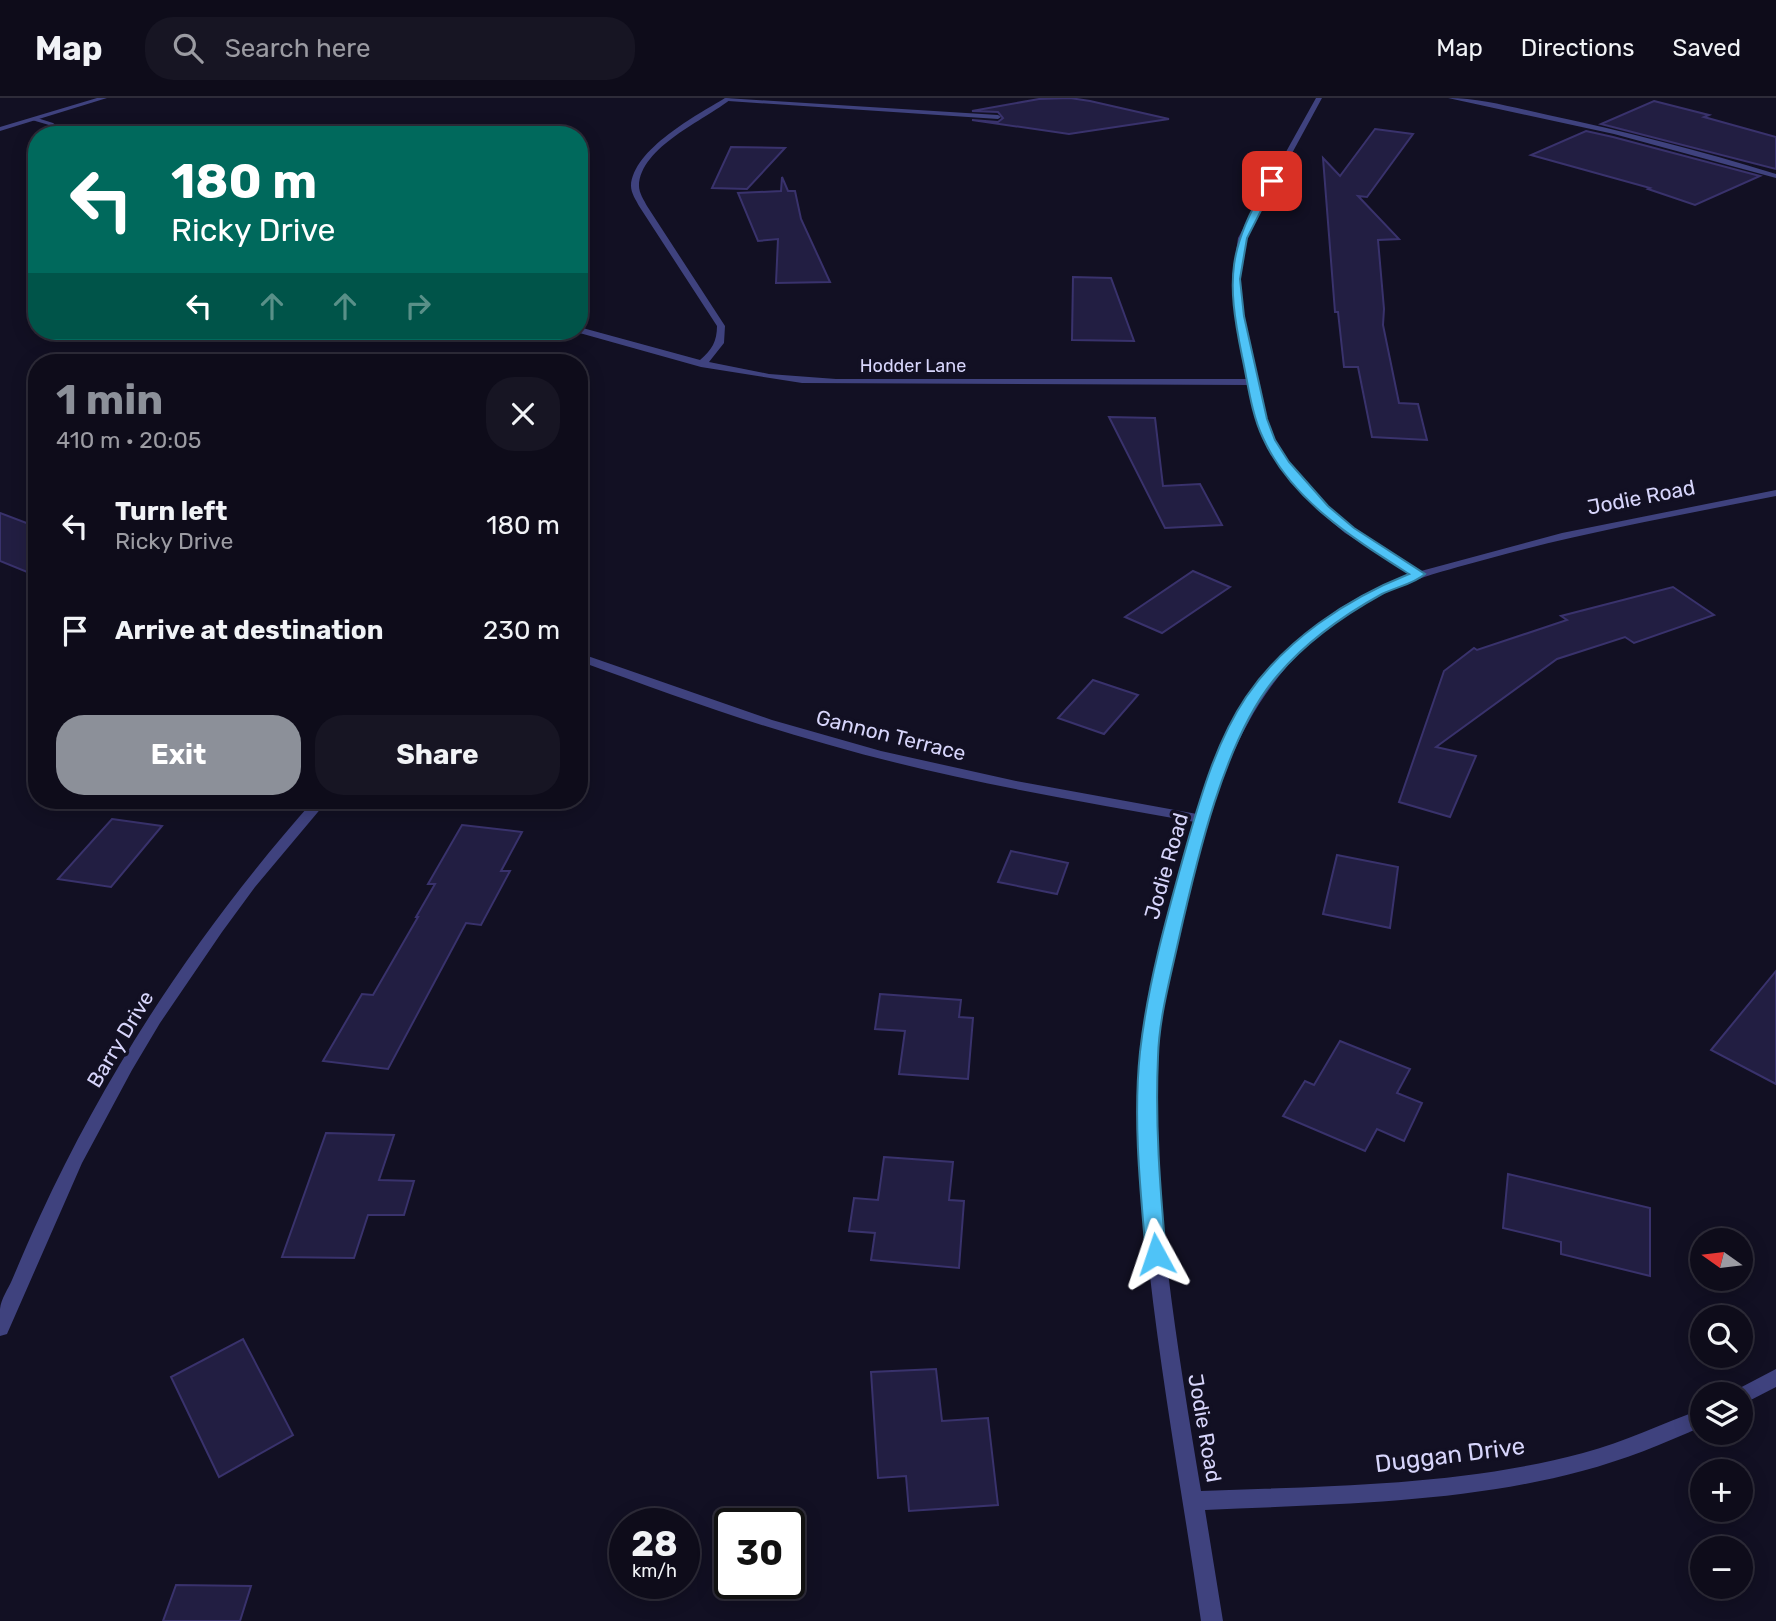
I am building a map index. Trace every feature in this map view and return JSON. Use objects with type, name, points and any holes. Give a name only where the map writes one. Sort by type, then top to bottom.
[{"type":"street","points":[[0,129],[104,98]]},
{"type":"street","points":[[701,364],[712,355],[719,344],[721,326],[643,206],[635,187],[639,170],[682,129],[729,98],[998,117]]},
{"type":"street","points":[[1318,98],[1250,221],[1237,258],[1236,298],[1253,382],[1261,419],[1269,440],[1302,487],[1349,531],[1419,574]]},
{"type":"street","points":[[1451,98],[1621,132],[1776,176]]},
{"type":"street","points":[[34,119],[54,126]]},
{"type":"street","name":"Hodder Lane","points":[[588,333],[701,364],[756,376],[802,381],[1253,382]]},
{"type":"street","name":"Jodie Road","points":[[1212,1621],[1158,1277],[1149,1183],[1149,1054],[1175,915],[1202,819],[1234,729],[1252,698],[1272,672],[1298,646],[1353,605],[1382,589],[1419,574],[1548,539],[1776,493]]},
{"type":"street","name":"Gannon Terrace","points":[[588,660],[771,724],[833,742],[990,779],[1202,819]]},
{"type":"street","name":"Barry Drive","points":[[0,1328],[73,1165],[141,1043],[222,923],[313,809]]},
{"type":"street","points":[[1753,1390],[1776,1377]]},
{"type":"street","name":"Duggan Drive","points":[[1195,1501],[1453,1484],[1548,1470],[1622,1450],[1690,1422]]},
{"type":"building","points":[[1070,98],[1169,119],[1069,134],[972,120],[998,122],[1003,118],[998,112],[972,111],[1039,99]]},
{"type":"building","points":[[1654,101],[1709,115],[1704,117],[1776,137],[1776,169],[1601,124]]},
{"type":"building","points":[[1375,129],[1413,134],[1367,197],[1358,196],[1399,239],[1378,240],[1383,325],[1399,403],[1418,404],[1427,440],[1372,437],[1358,367],[1344,367],[1338,312],[1335,312],[1323,158],[1340,176]]},
{"type":"building","points":[[1586,131],[1760,176],[1695,205],[1648,189],[1650,188],[1531,155]]},
{"type":"building","points":[[731,147],[785,148],[747,189],[712,188]]},
{"type":"building","points":[[782,177],[788,191],[795,191],[801,219],[830,282],[776,283],[778,239],[758,241],[738,193],[781,191]]},
{"type":"building","points":[[1073,277],[1111,278],[1134,341],[1072,340]]},
{"type":"building","points":[[1109,417],[1155,418],[1163,486],[1200,484],[1222,525],[1165,528]]},
{"type":"building","points":[[0,513],[28,524],[28,572],[0,561]]},
{"type":"building","points":[[1193,571],[1230,587],[1162,633],[1125,617]]},
{"type":"building","points":[[1673,587],[1714,615],[1634,643],[1625,637],[1557,659],[1436,747],[1476,756],[1450,817],[1399,802],[1444,671],[1474,648],[1477,650],[1567,620],[1561,616]]},
{"type":"building","points":[[1093,680],[1138,695],[1104,734],[1058,718]]},
{"type":"building","points":[[112,819],[162,826],[111,887],[58,879]]},
{"type":"building","points":[[462,825],[522,832],[501,871],[510,871],[481,925],[466,923],[388,1069],[323,1061],[362,994],[373,995],[418,917],[435,884],[428,884]]},
{"type":"building","points":[[1011,851],[1068,863],[1057,894],[998,882]]},
{"type":"building","points":[[1337,855],[1398,867],[1390,928],[1323,914]]},
{"type":"building","points":[[1776,971],[1776,1084],[1711,1050]]},
{"type":"building","points":[[880,994],[961,1000],[959,1017],[973,1018],[968,1079],[899,1074],[905,1031],[875,1029]]},
{"type":"building","points":[[1340,1041],[1410,1069],[1397,1093],[1422,1103],[1404,1141],[1377,1129],[1365,1151],[1283,1116],[1305,1081],[1314,1085]]},
{"type":"building","points":[[326,1133],[394,1135],[379,1180],[414,1181],[404,1215],[368,1215],[354,1258],[282,1257]]},
{"type":"building","points":[[884,1157],[953,1162],[949,1200],[964,1201],[959,1268],[871,1260],[875,1233],[849,1231],[854,1198],[878,1200]]},
{"type":"building","points":[[1508,1174],[1650,1208],[1650,1276],[1561,1254],[1561,1242],[1503,1228]]},
{"type":"building","points":[[243,1339],[293,1435],[219,1477],[171,1377]]},
{"type":"building","points":[[936,1369],[942,1421],[988,1418],[998,1505],[909,1511],[906,1476],[878,1478],[871,1372]]},
{"type":"building","points":[[176,1585],[251,1586],[240,1621],[163,1621]]},
{"type":"route","points":[[1156,1254],[1149,1183],[1148,1112],[1149,1054],[1157,1000],[1178,903],[1202,819],[1234,729],[1252,698],[1272,672],[1298,646],[1353,605],[1382,589],[1419,574],[1349,531],[1323,509],[1284,464],[1269,440],[1261,419],[1239,316],[1236,279],[1242,238],[1272,181]]}]
